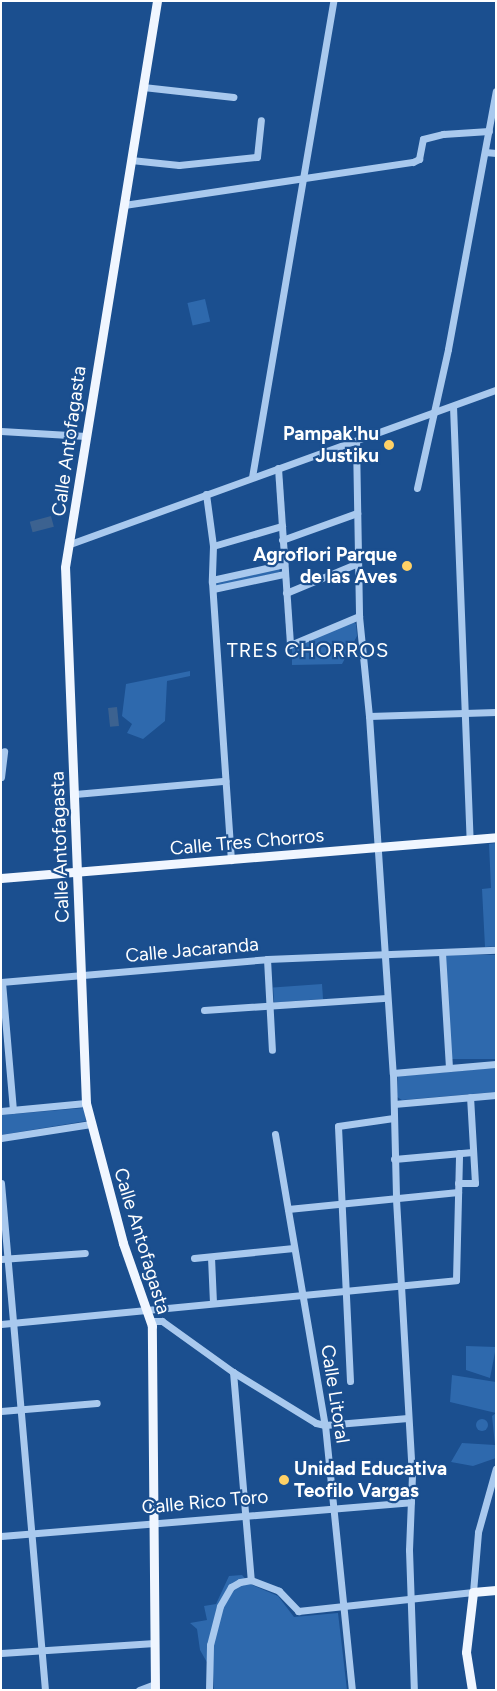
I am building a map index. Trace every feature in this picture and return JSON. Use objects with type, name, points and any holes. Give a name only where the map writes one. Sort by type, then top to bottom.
[{"type":"main road","name":"Calle Antofagasta","points":[[155,1687],[151,1321],[148,1308],[123,1243],[86,1103],[65,568],[158,1]]},
{"type":"main road","name":"Calle Tres Chorros","points":[[1,878],[496,837]]},
{"type":"main road","points":[[472,1690],[466,1652],[472,1592],[496,1590]]},
{"type":"street","points":[[252,478],[333,1]]},
{"type":"street","points":[[143,87],[233,97]]},
{"type":"street","points":[[417,488],[431,413],[448,349],[496,91]]},
{"type":"street","points":[[131,160],[178,165],[257,157],[261,120]]},
{"type":"street","points":[[124,205],[414,162],[419,159],[424,139],[443,134],[489,130]]},
{"type":"street","points":[[485,152],[496,153]]},
{"type":"street","points":[[70,544],[496,390]]},
{"type":"street","points":[[453,406],[470,839]]},
{"type":"street","points":[[1,431],[86,436]]},
{"type":"street","points":[[356,441],[359,616],[370,716],[393,1073],[394,1159],[411,1502],[414,1690]]},
{"type":"street","points":[[278,468],[290,645],[359,616]]},
{"type":"street","points":[[206,494],[213,546],[212,580],[231,860]]},
{"type":"street","points":[[282,540],[357,513]]},
{"type":"street","points":[[213,546],[282,526]]},
{"type":"street","points":[[286,593],[358,563]]},
{"type":"street","points":[[212,580],[284,564]]},
{"type":"street","points":[[213,589],[284,574]]},
{"type":"street","points":[[370,716],[496,712]]},
{"type":"street","points":[[1,777],[4,751]]},
{"type":"street","points":[[75,794],[225,781]]},
{"type":"street","name":"Calle Jacaranda","points":[[2,982],[267,959],[496,950]]},
{"type":"street","points":[[442,953],[449,1068]]},
{"type":"street","points":[[267,959],[272,1050]]},
{"type":"street","points":[[2,982],[13,1110]]},
{"type":"street","points":[[204,1010],[387,998]]},
{"type":"street","points":[[393,1073],[496,1064]]},
{"type":"street","points":[[394,1104],[496,1095]]},
{"type":"street","points":[[458,1183],[475,1183],[470,1097]]},
{"type":"street","points":[[1,1111],[86,1103]]},
{"type":"street","points":[[350,1381],[338,1126],[393,1118]]},
{"type":"street","points":[[1,1138],[91,1124]]},
{"type":"street","name":"Calle Litoral","points":[[275,1134],[325,1425],[352,1690]]},
{"type":"street","points":[[394,1159],[473,1152]]},
{"type":"street","points":[[1,1324],[148,1308],[456,1280],[459,1153]]},
{"type":"street","points":[[1,1182],[5,1259],[14,1323],[22,1409],[45,1690]]},
{"type":"street","points":[[288,1209],[458,1192]]},
{"type":"street","points":[[194,1258],[294,1248]]},
{"type":"street","points":[[5,1259],[85,1253]]},
{"type":"street","points":[[211,1257],[213,1302]]},
{"type":"street","points":[[151,1321],[162,1321],[233,1372],[316,1423],[325,1425],[408,1418]]},
{"type":"street","points":[[233,1372],[251,1580]]},
{"type":"street","points":[[1,1411],[97,1404]]},
{"type":"street","points":[[209,1690],[210,1645],[220,1606],[231,1587],[251,1580],[278,1591],[298,1611],[472,1592],[478,1532],[496,1468]]},
{"type":"street","name":"Calle Rico Toro","points":[[1,1536],[332,1507],[411,1502]]},
{"type":"street","points":[[1,1653],[155,1643]]},
{"type":"street","points":[[139,1690],[155,1687]]},
{"type":"shaded area","points":[[205,299],[210,321],[193,325],[187,303]]},
{"type":"shaded area","points":[[51,516],[54,527],[33,532],[30,522]]},
{"type":"shaded area","points":[[279,568],[280,572],[216,588],[215,584]]},
{"type":"shaded area","points":[[353,622],[356,624],[357,636],[342,664],[292,665],[292,647]]},
{"type":"shaded area","points":[[190,671],[190,676],[167,681],[165,721],[143,739],[127,733],[132,724],[122,716],[126,684]]},
{"type":"shaded area","points":[[117,707],[119,726],[110,727],[108,708]]},
{"type":"shaded area","points":[[496,843],[496,946],[485,947],[482,889],[491,888],[489,844]]},
{"type":"shaded area","points":[[446,955],[496,955],[496,1059],[446,1059]]},
{"type":"shaded area","points":[[322,984],[323,999],[274,1002],[273,987]]},
{"type":"shaded area","points":[[496,1068],[496,1092],[402,1100],[397,1097],[398,1076]]},
{"type":"shaded area","points":[[84,1108],[86,1121],[1,1135],[1,1115]]},
{"type":"shaded area","points":[[466,1346],[496,1347],[490,1378],[466,1370]]},
{"type":"shaded area","points":[[452,1375],[496,1382],[496,1413],[450,1402]]},
{"type":"shaded area","points":[[496,1413],[496,1458],[473,1466],[451,1462],[462,1443],[495,1445],[492,1416]]},
{"type":"shaded area","points":[[482,1419],[488,1425],[482,1431],[476,1425]]},
{"type":"shaded area","points":[[242,1575],[250,1584],[278,1596],[294,1617],[338,1613],[347,1690],[214,1690],[213,1673],[200,1650],[197,1629],[190,1623],[207,1620],[204,1606],[216,1604],[229,1576]]},
{"type":"place","name":"Pampak'hu Justiku","points":[[389,445]]},
{"type":"place","name":"Agroflori Parque de las Aves","points":[[407,566]]},
{"type":"place","name":"Unidad Educativa Teofilo Vargas","points":[[284,1480]]},
{"type":"district","name":"TRES CHORROS","points":[[308,650]]}]
